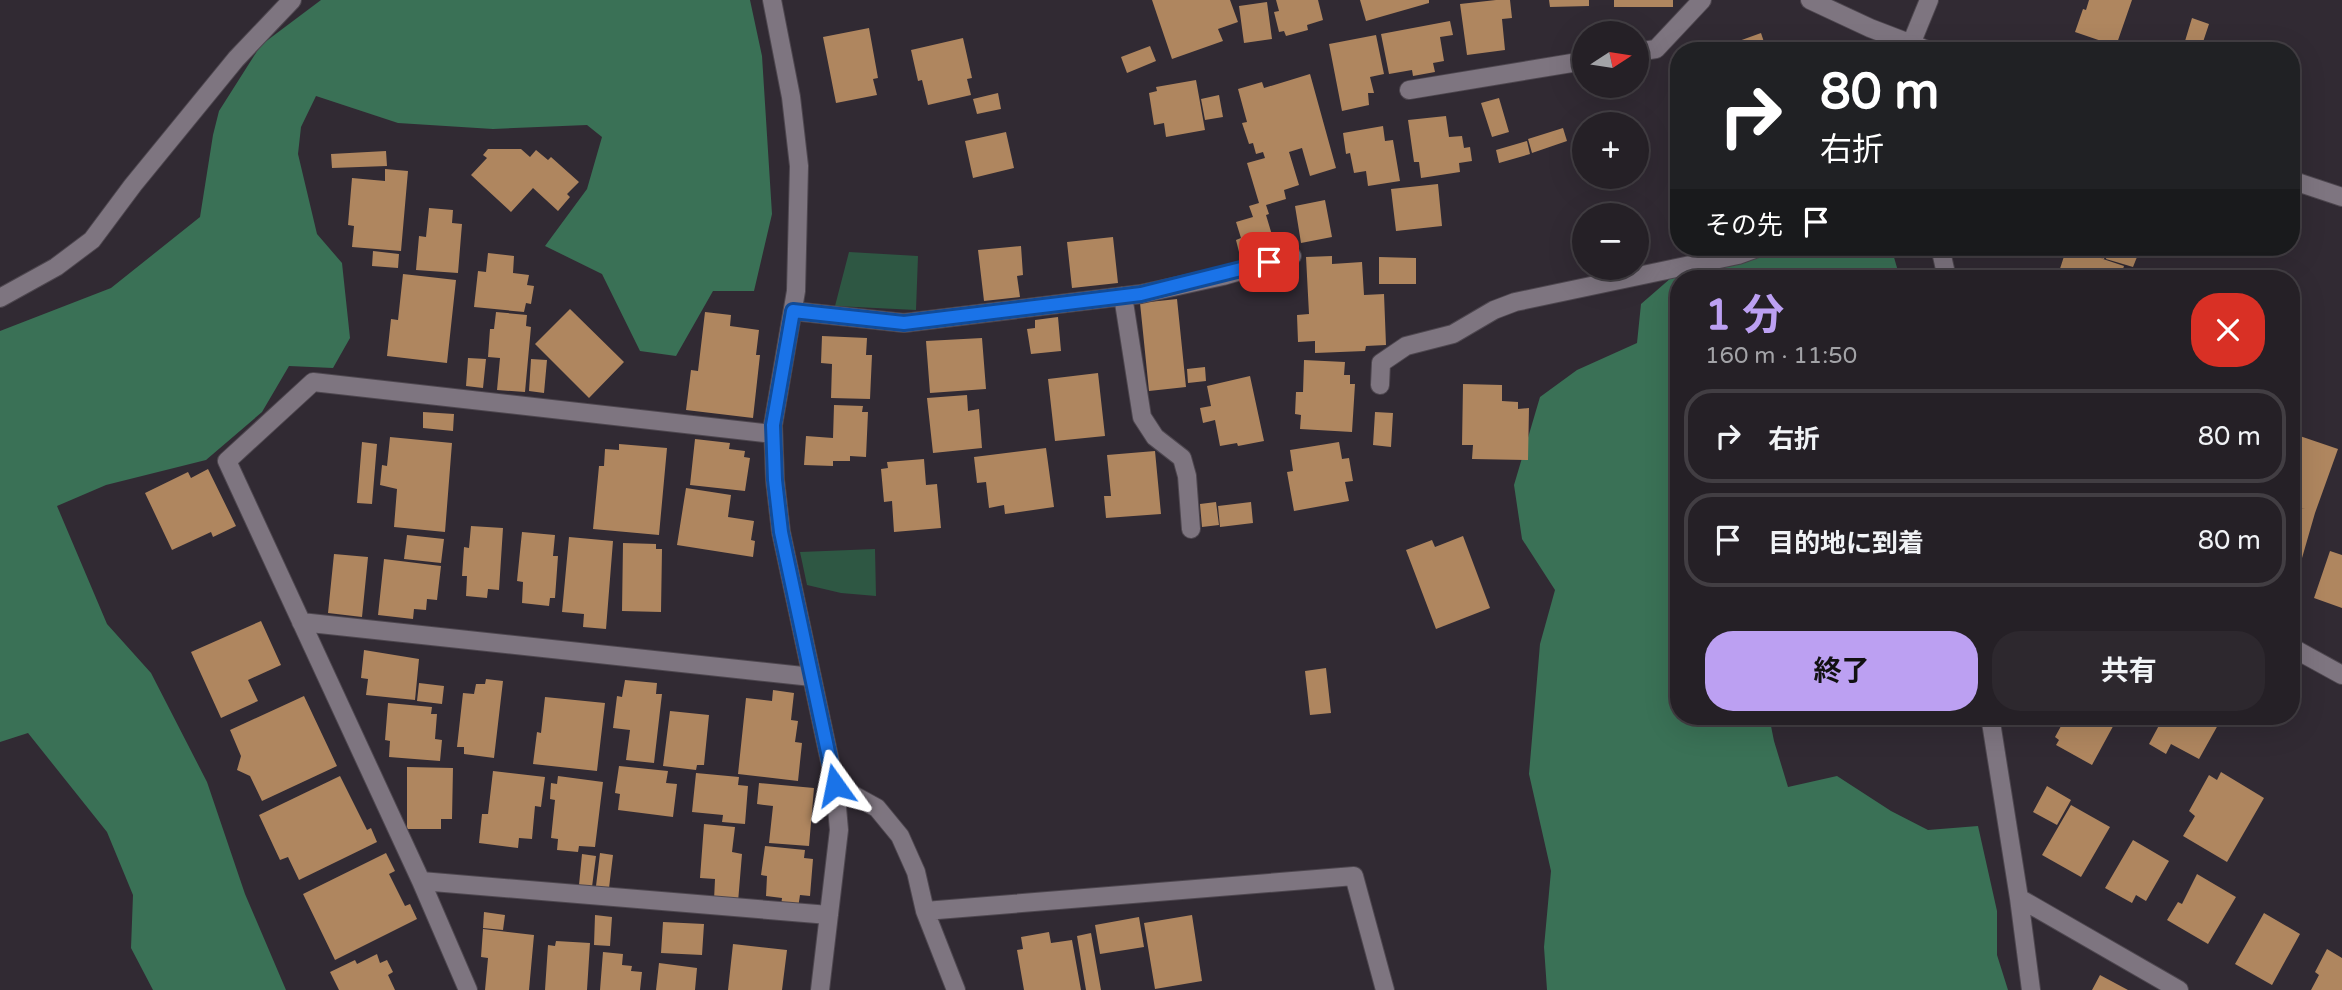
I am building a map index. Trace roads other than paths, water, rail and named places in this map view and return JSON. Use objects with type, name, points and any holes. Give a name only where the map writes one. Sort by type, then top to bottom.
[{"type":"street","points":[[0,298],[56,267],[92,240],[133,185],[236,59],[292,0]]},
{"type":"street","points":[[772,0],[791,97],[799,166],[797,277],[773,434],[775,480],[781,532],[835,785],[839,830],[820,990]]},
{"type":"street","points":[[1649,50],[1656,49],[1702,0]]},
{"type":"street","points":[[1810,0],[1899,42]]},
{"type":"street","points":[[1912,42],[1929,0]]},
{"type":"street","points":[[1409,90],[1572,63]]},
{"type":"street","points":[[2300,183],[2342,197]]},
{"type":"street","points":[[793,311],[904,323],[1123,296],[1223,276],[1292,256]]},
{"type":"street","points":[[1380,385],[1381,363],[1406,346],[1452,334],[1494,310],[1515,302],[1733,256]]},
{"type":"street","points":[[1123,296],[1142,417],[1155,437],[1182,458],[1187,476],[1191,529]]},
{"type":"street","points":[[468,990],[421,881],[226,461],[313,382],[773,434]]},
{"type":"street","points":[[301,622],[812,677]]},
{"type":"street","points":[[2300,653],[2342,675]]},
{"type":"street","points":[[1991,725],[2031,990]]},
{"type":"street","points":[[835,785],[877,808],[900,836],[916,872],[925,911],[956,990]]},
{"type":"street","points":[[925,911],[1353,876],[1385,990]]},
{"type":"street","points":[[421,881],[829,915]]},
{"type":"street","points":[[2019,898],[2179,990]]}]
